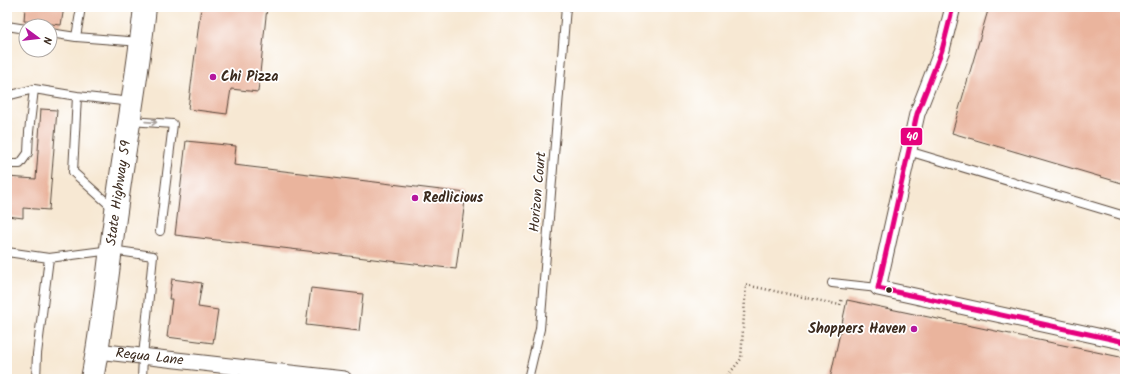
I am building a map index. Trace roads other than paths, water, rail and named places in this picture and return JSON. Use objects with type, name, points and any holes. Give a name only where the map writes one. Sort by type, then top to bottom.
[{"type":"main road","name":"State Highway 59","points":[[92,379],[145,7]]},
{"type":"street","points":[[953,7],[942,50],[917,114],[878,288],[1125,342]]},
{"type":"street","name":"Requa Lane","points":[[97,351],[344,379]]},
{"type":"lane","points":[[76,37],[81,7]]},
{"type":"lane","name":"Horizon Court","points":[[528,379],[540,329],[566,7]]},
{"type":"lane","points":[[7,26],[18,28]]},
{"type":"lane","points":[[58,34],[141,42]]},
{"type":"lane","points":[[7,96],[34,89],[77,96],[173,124],[160,231]]},
{"type":"lane","points":[[7,164],[20,164],[28,153],[34,89]]},
{"type":"lane","points":[[77,96],[73,172],[116,210]]},
{"type":"lane","points":[[908,151],[1125,216]]},
{"type":"lane","points":[[7,252],[49,258],[111,250],[153,256],[142,379]]},
{"type":"lane","points":[[36,379],[37,354],[49,258]]},
{"type":"lane","points":[[832,283],[878,288]]},
{"type":"place","name":"Chi Pizza","points":[[213,77]]},
{"type":"place","name":"Redlicious","points":[[415,198]]},
{"type":"place","name":"Shoppers Haven","points":[[914,329]]}]
